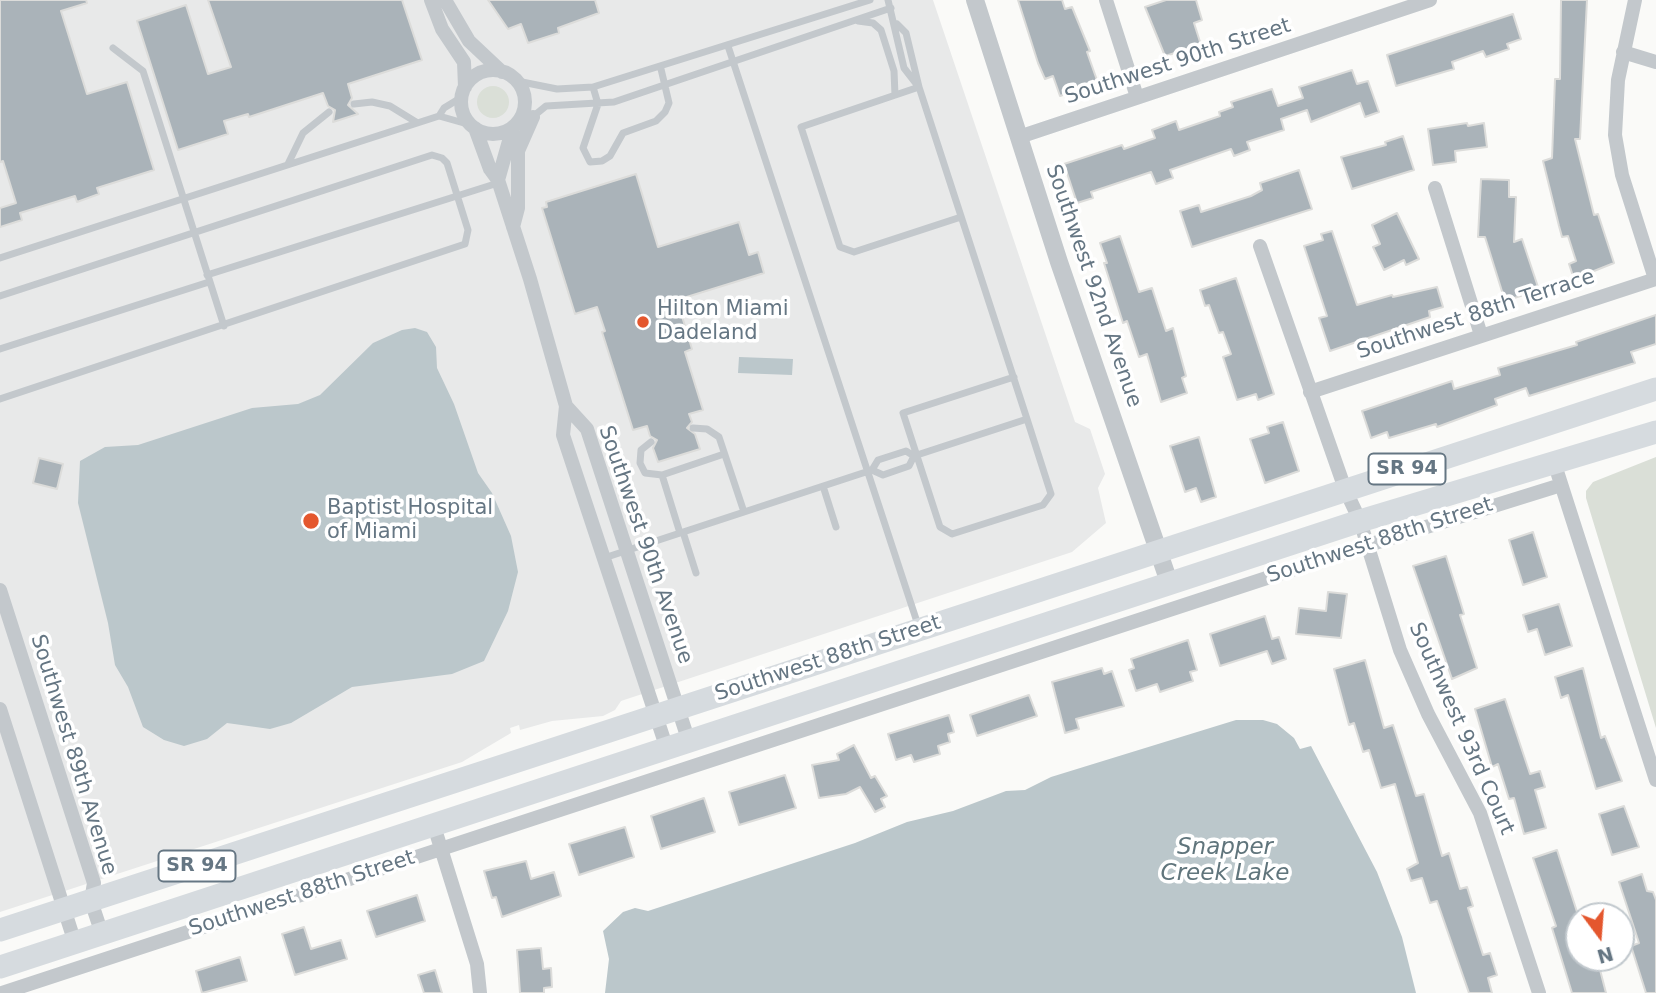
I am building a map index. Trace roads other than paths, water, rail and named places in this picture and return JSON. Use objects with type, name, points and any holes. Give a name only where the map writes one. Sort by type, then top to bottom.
[{"type":"main road","name":"Southwest 88th Street","points":[[0,930],[1656,389]]},
{"type":"main road","points":[[1543,425],[1554,462]]},
{"type":"main road","name":"Southwest 88th Street","points":[[0,967],[1360,521],[1656,432]]},
{"type":"main road","points":[[393,801],[409,806],[434,826]]},
{"type":"street","points":[[431,0],[442,29],[464,62],[465,117],[473,127],[490,134],[515,125]]},
{"type":"street","points":[[445,0],[463,34],[480,54],[517,81],[525,102],[515,125],[498,182]]},
{"type":"street","name":"Southwest 92nd Avenue","points":[[975,0],[1170,585]]},
{"type":"street","points":[[1106,0],[1137,97]]},
{"type":"street","name":"Southwest 90th Street","points":[[1019,137],[1430,0]]},
{"type":"street","points":[[1635,0],[1623,52],[1614,116],[1616,145],[1622,175],[1655,279]]},
{"type":"street","points":[[1623,52],[1656,62]]},
{"type":"street","points":[[463,92],[481,73],[502,72]]},
{"type":"street","name":"Southwest 90th Avenue","points":[[513,229],[518,208],[518,151],[533,117]]},
{"type":"street","name":"Southwest 90th Avenue","points":[[473,127],[498,182],[566,406],[563,435],[656,715],[678,745]]},
{"type":"street","points":[[1435,188],[1482,335]]},
{"type":"street","name":"Southwest 93rd Court","points":[[1259,246],[1345,489],[1360,521],[1390,623],[1411,678],[1485,825],[1539,993]]},
{"type":"street","name":"Southwest 88th Terrace","points":[[1310,392],[1655,279]]},
{"type":"street","name":"Southwest 90th Avenue","points":[[566,406],[587,429],[627,550],[679,708],[678,745]]},
{"type":"street","points":[[1554,462],[1656,780]]},
{"type":"street","name":"Southwest 88th Street","points":[[2,993],[1368,545],[1561,485]]},
{"type":"street","name":"Southwest 89th Avenue","points":[[0,590],[94,883],[91,901],[102,934]]},
{"type":"street","points":[[0,709],[75,943]]},
{"type":"street","points":[[434,826],[477,964],[480,993]]},
{"type":"lane","points":[[517,81],[557,89],[593,88],[661,69],[870,0]]},
{"type":"lane","points":[[515,125],[552,104],[598,104],[665,86],[858,21],[890,4],[897,24],[895,36],[905,68],[919,87],[1014,377],[1051,494],[1043,505],[952,534],[940,527],[903,413],[1014,377]]},
{"type":"lane","points":[[858,21],[873,23],[880,30],[894,71],[895,95]]},
{"type":"lane","points":[[728,46],[919,629]]},
{"type":"lane","points":[[113,48],[143,71],[224,326]]},
{"type":"lane","points":[[593,88],[598,104],[584,138],[583,148],[590,162],[602,161],[610,156],[623,133],[656,121],[666,112],[669,103],[661,69]]},
{"type":"lane","points":[[919,87],[801,127],[840,247],[854,252],[961,217]]},
{"type":"lane","points":[[439,116],[444,108],[463,92]]},
{"type":"lane","points":[[354,104],[372,102],[390,106],[416,122]]},
{"type":"lane","points":[[288,164],[303,132],[329,112]]},
{"type":"lane","points":[[0,258],[416,122],[439,116],[473,127]]},
{"type":"lane","points":[[0,296],[432,155],[447,163],[468,230],[465,244],[0,398]]},
{"type":"lane","points":[[0,349],[498,182]]},
{"type":"lane","points":[[604,558],[869,470],[878,460],[906,451],[915,455],[1027,419]]},
{"type":"lane","points":[[694,428],[713,432],[724,454],[744,512]]},
{"type":"lane","points":[[651,442],[641,450],[640,463],[645,473],[662,475],[724,454]]},
{"type":"lane","points":[[869,470],[883,475],[896,471],[909,466],[915,455]]},
{"type":"lane","points":[[662,475],[696,573]]},
{"type":"lane","points":[[823,486],[836,527]]},
{"type":"water","points":[[415,328],[427,332],[436,347],[437,368],[454,404],[478,473],[492,493],[511,536],[518,572],[508,611],[484,661],[452,674],[352,687],[291,723],[270,729],[227,723],[207,739],[184,746],[164,740],[143,727],[128,687],[115,665],[108,623],[78,503],[80,461],[105,447],[138,445],[252,408],[298,404],[320,395],[373,343],[402,330]]},
{"type":"water","points":[[739,357],[793,359],[792,375],[738,373]]},
{"type":"water","name":"Snapper Creek Lake","points":[[1236,720],[1263,720],[1277,724],[1294,738],[1300,749],[1311,746],[1377,872],[1402,937],[1416,993],[605,993],[609,959],[603,931],[623,912],[635,908],[648,911],[855,843],[907,822],[953,811],[1006,791],[1025,790],[1051,777]]},
{"type":"place","name":"Hilton Miami Dadeland","points":[[643,322]]},
{"type":"place","name":"Baptist Hospital of Miami","points":[[311,521]]}]
